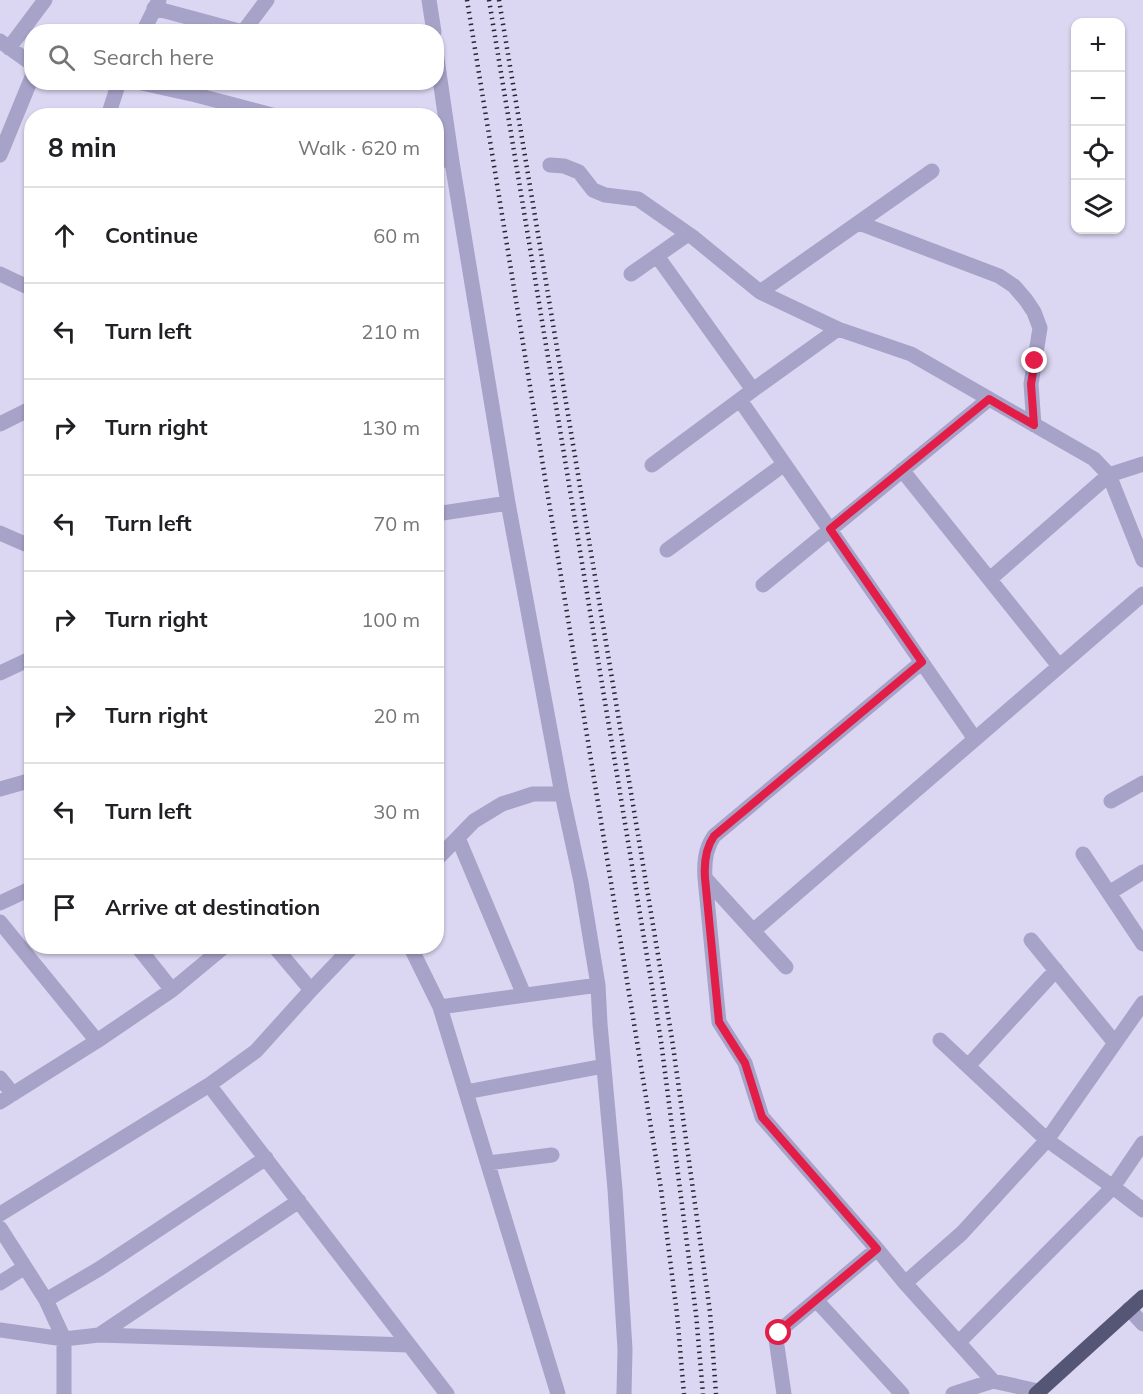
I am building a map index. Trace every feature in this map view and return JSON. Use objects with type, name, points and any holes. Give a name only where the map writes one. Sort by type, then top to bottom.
[{"type":"main road","points":[[1037,1393],[1143,1297]]},
{"type":"street","points":[[24,59],[4,45],[45,0]]},
{"type":"street","points":[[249,24],[267,0]]},
{"type":"street","points":[[429,0],[433,24]]},
{"type":"street","points":[[147,24],[156,4],[218,24]]},
{"type":"street","points":[[0,154],[27,90]]},
{"type":"street","points":[[111,108],[116,90]]},
{"type":"street","points":[[173,90],[246,108]]},
{"type":"street","points":[[439,90],[442,108]]},
{"type":"street","points":[[444,117],[508,503],[562,794],[581,882],[598,985],[615,1189],[625,1349],[624,1394]]},
{"type":"street","points":[[444,160],[452,162]]},
{"type":"street","points":[[550,165],[564,166],[579,172],[593,190],[605,195],[638,199],[688,234],[760,292],[838,328],[911,354],[1094,459],[1109,475],[1143,558]]},
{"type":"street","points":[[760,292],[932,171]]},
{"type":"street","points":[[859,223],[999,276],[1014,286],[1034,312],[1040,328],[1031,384],[1034,425]]},
{"type":"street","points":[[631,274],[688,234]]},
{"type":"street","points":[[657,256],[753,390]]},
{"type":"street","points":[[0,274],[24,285]]},
{"type":"street","points":[[652,465],[838,328]]},
{"type":"street","points":[[763,585],[989,399]]},
{"type":"street","points":[[740,400],[975,739]]},
{"type":"street","points":[[0,424],[24,412]]},
{"type":"street","points":[[990,579],[1109,475],[1143,464]]},
{"type":"street","points":[[667,550],[783,465]]},
{"type":"street","points":[[902,470],[1059,666]]},
{"type":"street","points":[[444,513],[508,503]]},
{"type":"street","points":[[0,532],[24,544]]},
{"type":"street","points":[[753,931],[1143,594]]},
{"type":"street","points":[[0,673],[24,662]]},
{"type":"street","points":[[922,662],[714,836],[709,843],[704,866],[719,1022],[745,1063],[762,1117],[993,1381]]},
{"type":"street","points":[[0,789],[24,782]]},
{"type":"street","points":[[1111,801],[1143,783]]},
{"type":"street","points":[[444,852],[474,821],[502,804],[533,794],[562,794]]},
{"type":"street","points":[[458,838],[524,995]]},
{"type":"street","points":[[1083,854],[1143,944]]},
{"type":"street","points":[[1109,893],[1143,872]]},
{"type":"street","points":[[705,878],[786,967]]},
{"type":"street","points":[[0,903],[24,892]]},
{"type":"street","points":[[0,922],[24,951]]},
{"type":"street","points":[[1031,940],[1115,1043]]},
{"type":"street","points":[[26,954],[97,1041]]},
{"type":"street","points":[[143,954],[172,990]]},
{"type":"street","points":[[0,1078],[6,1098],[97,1041],[172,990],[215,954]]},
{"type":"street","points":[[281,954],[311,990]]},
{"type":"street","points":[[2,1207],[209,1085],[256,1052],[345,954]]},
{"type":"street","points":[[414,954],[440,1007],[558,1394]]},
{"type":"street","points":[[968,1066],[1056,970]]},
{"type":"street","points":[[440,1007],[598,985]]},
{"type":"street","points":[[905,1283],[962,1233],[1047,1140],[1143,1003]]},
{"type":"street","points":[[940,1040],[1047,1140],[1143,1210]]},
{"type":"street","points":[[466,1092],[604,1066]]},
{"type":"street","points":[[209,1085],[447,1394]]},
{"type":"street","points":[[959,1342],[1113,1187],[1143,1143]]},
{"type":"street","points":[[488,1163],[552,1155]]},
{"type":"street","points":[[46,1300],[99,1269],[266,1158]]},
{"type":"street","points":[[99,1335],[299,1201]]},
{"type":"street","points":[[0,1228],[46,1300],[64,1339],[64,1394]]},
{"type":"street","points":[[784,1394],[776,1339],[779,1333],[877,1249]]},
{"type":"street","points":[[0,1282],[25,1267]]},
{"type":"street","points":[[816,1300],[902,1394]]},
{"type":"street","points":[[1129,1310],[1143,1324]]},
{"type":"street","points":[[0,1330],[64,1339],[99,1335],[409,1345]]},
{"type":"street","points":[[953,1394],[993,1381],[1037,1393]]},
{"type":"railway","points":[[467,0],[661,1189],[677,1314],[684,1394]]},
{"type":"railway","points":[[489,0],[661,1041],[696,1314],[703,1394]]},
{"type":"railway","points":[[499,0],[672,1039],[710,1312],[716,1394]]},
{"type":"route","points":[[779,1333],[877,1249],[762,1117],[745,1063],[719,1022],[704,866],[706,852],[714,836],[922,662],[830,529],[989,399],[1034,425],[1031,384],[1035,361]]}]
